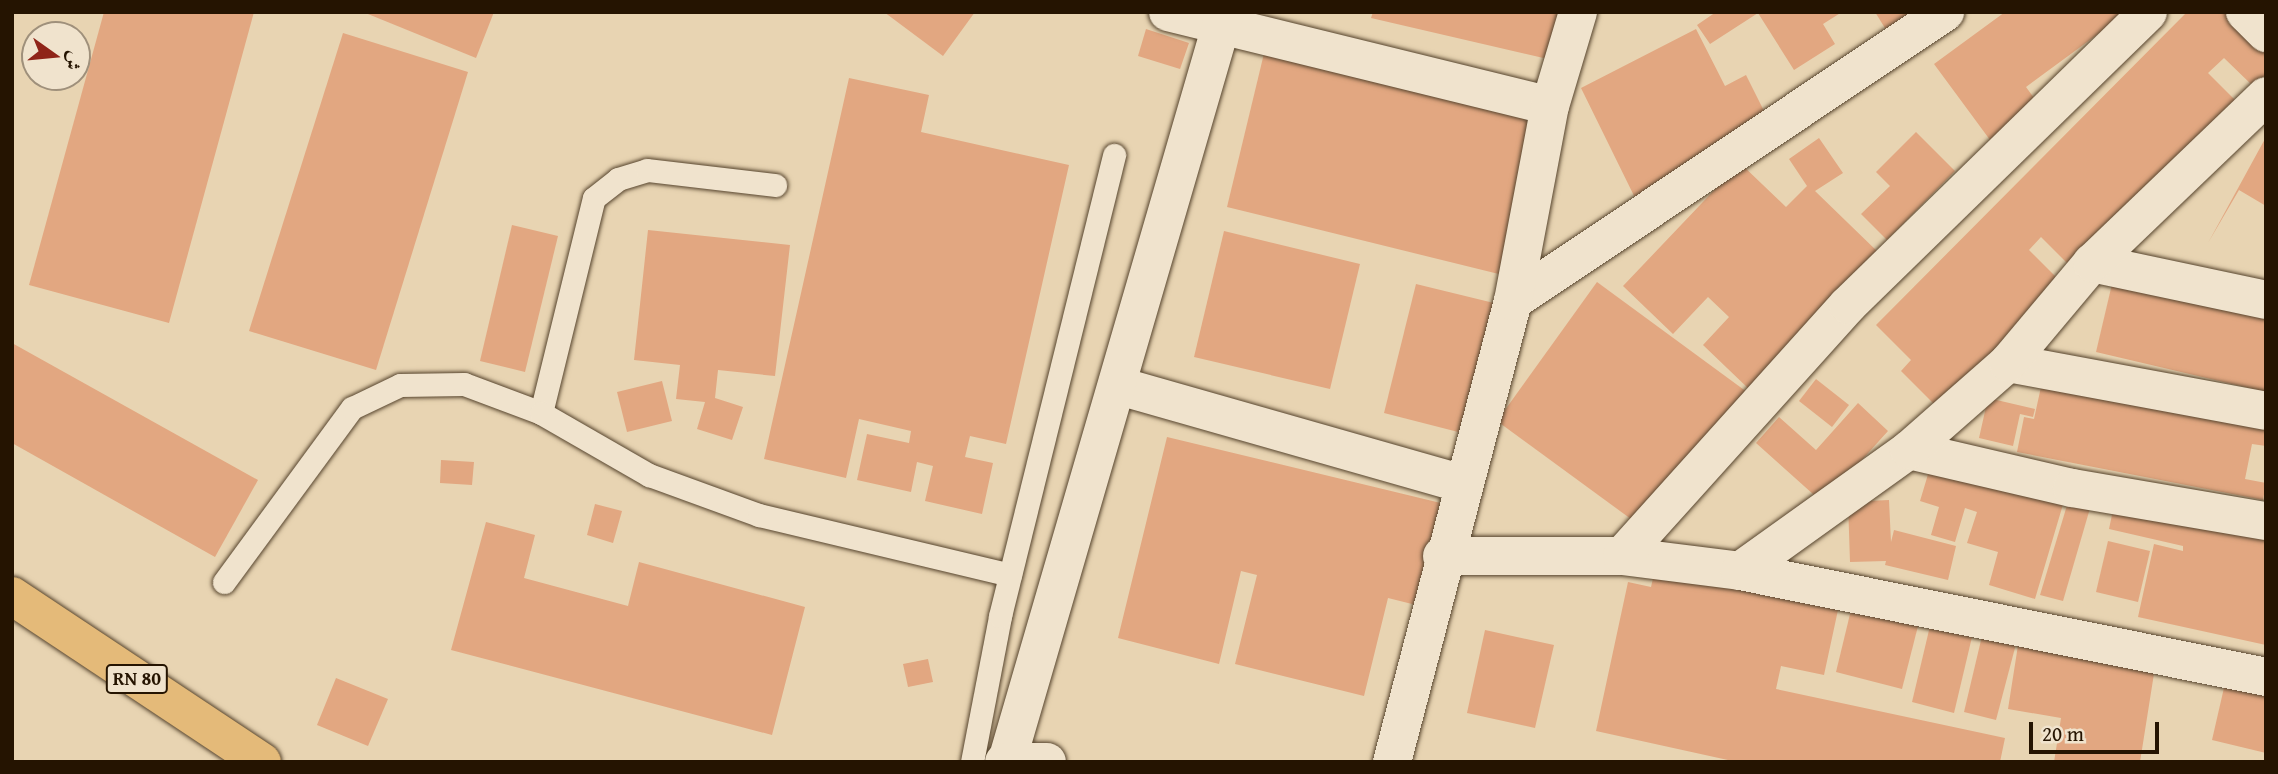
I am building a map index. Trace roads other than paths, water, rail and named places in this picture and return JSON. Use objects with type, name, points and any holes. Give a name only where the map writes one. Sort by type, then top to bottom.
[{"type":"main road","name":"RN 80","points":[[12,596],[262,762]]},
{"type":"street","points":[[1168,12],[1223,20],[1550,106]]},
{"type":"street","points":[[1513,301],[1945,12]]},
{"type":"street","points":[[1622,556],[1848,305],[2148,12]]},
{"type":"street","points":[[2245,12],[2266,33]]},
{"type":"street","points":[[1392,762],[1442,556],[1513,301],[1550,106],[1583,16]]},
{"type":"street","points":[[1047,762],[1006,761],[1119,386],[1223,20]]},
{"type":"street","points":[[1740,571],[1909,450],[2008,363],[2092,263],[2266,96]]},
{"type":"street","points":[[2092,263],[2266,300]]},
{"type":"street","points":[[2008,363],[2266,411]]},
{"type":"street","points":[[1119,386],[1464,484]]},
{"type":"street","points":[[1909,450],[2072,488],[2266,521]]},
{"type":"street","points":[[1442,556],[1622,556],[1740,571],[2266,677]]},
{"type":"lane","points":[[972,762],[1010,575],[1114,155]]},
{"type":"lane","points":[[541,413],[594,198],[618,179],[647,170],[775,185]]},
{"type":"lane","points":[[224,582],[352,408],[400,385],[464,384],[541,413],[649,475],[759,515],[1010,575]]}]
